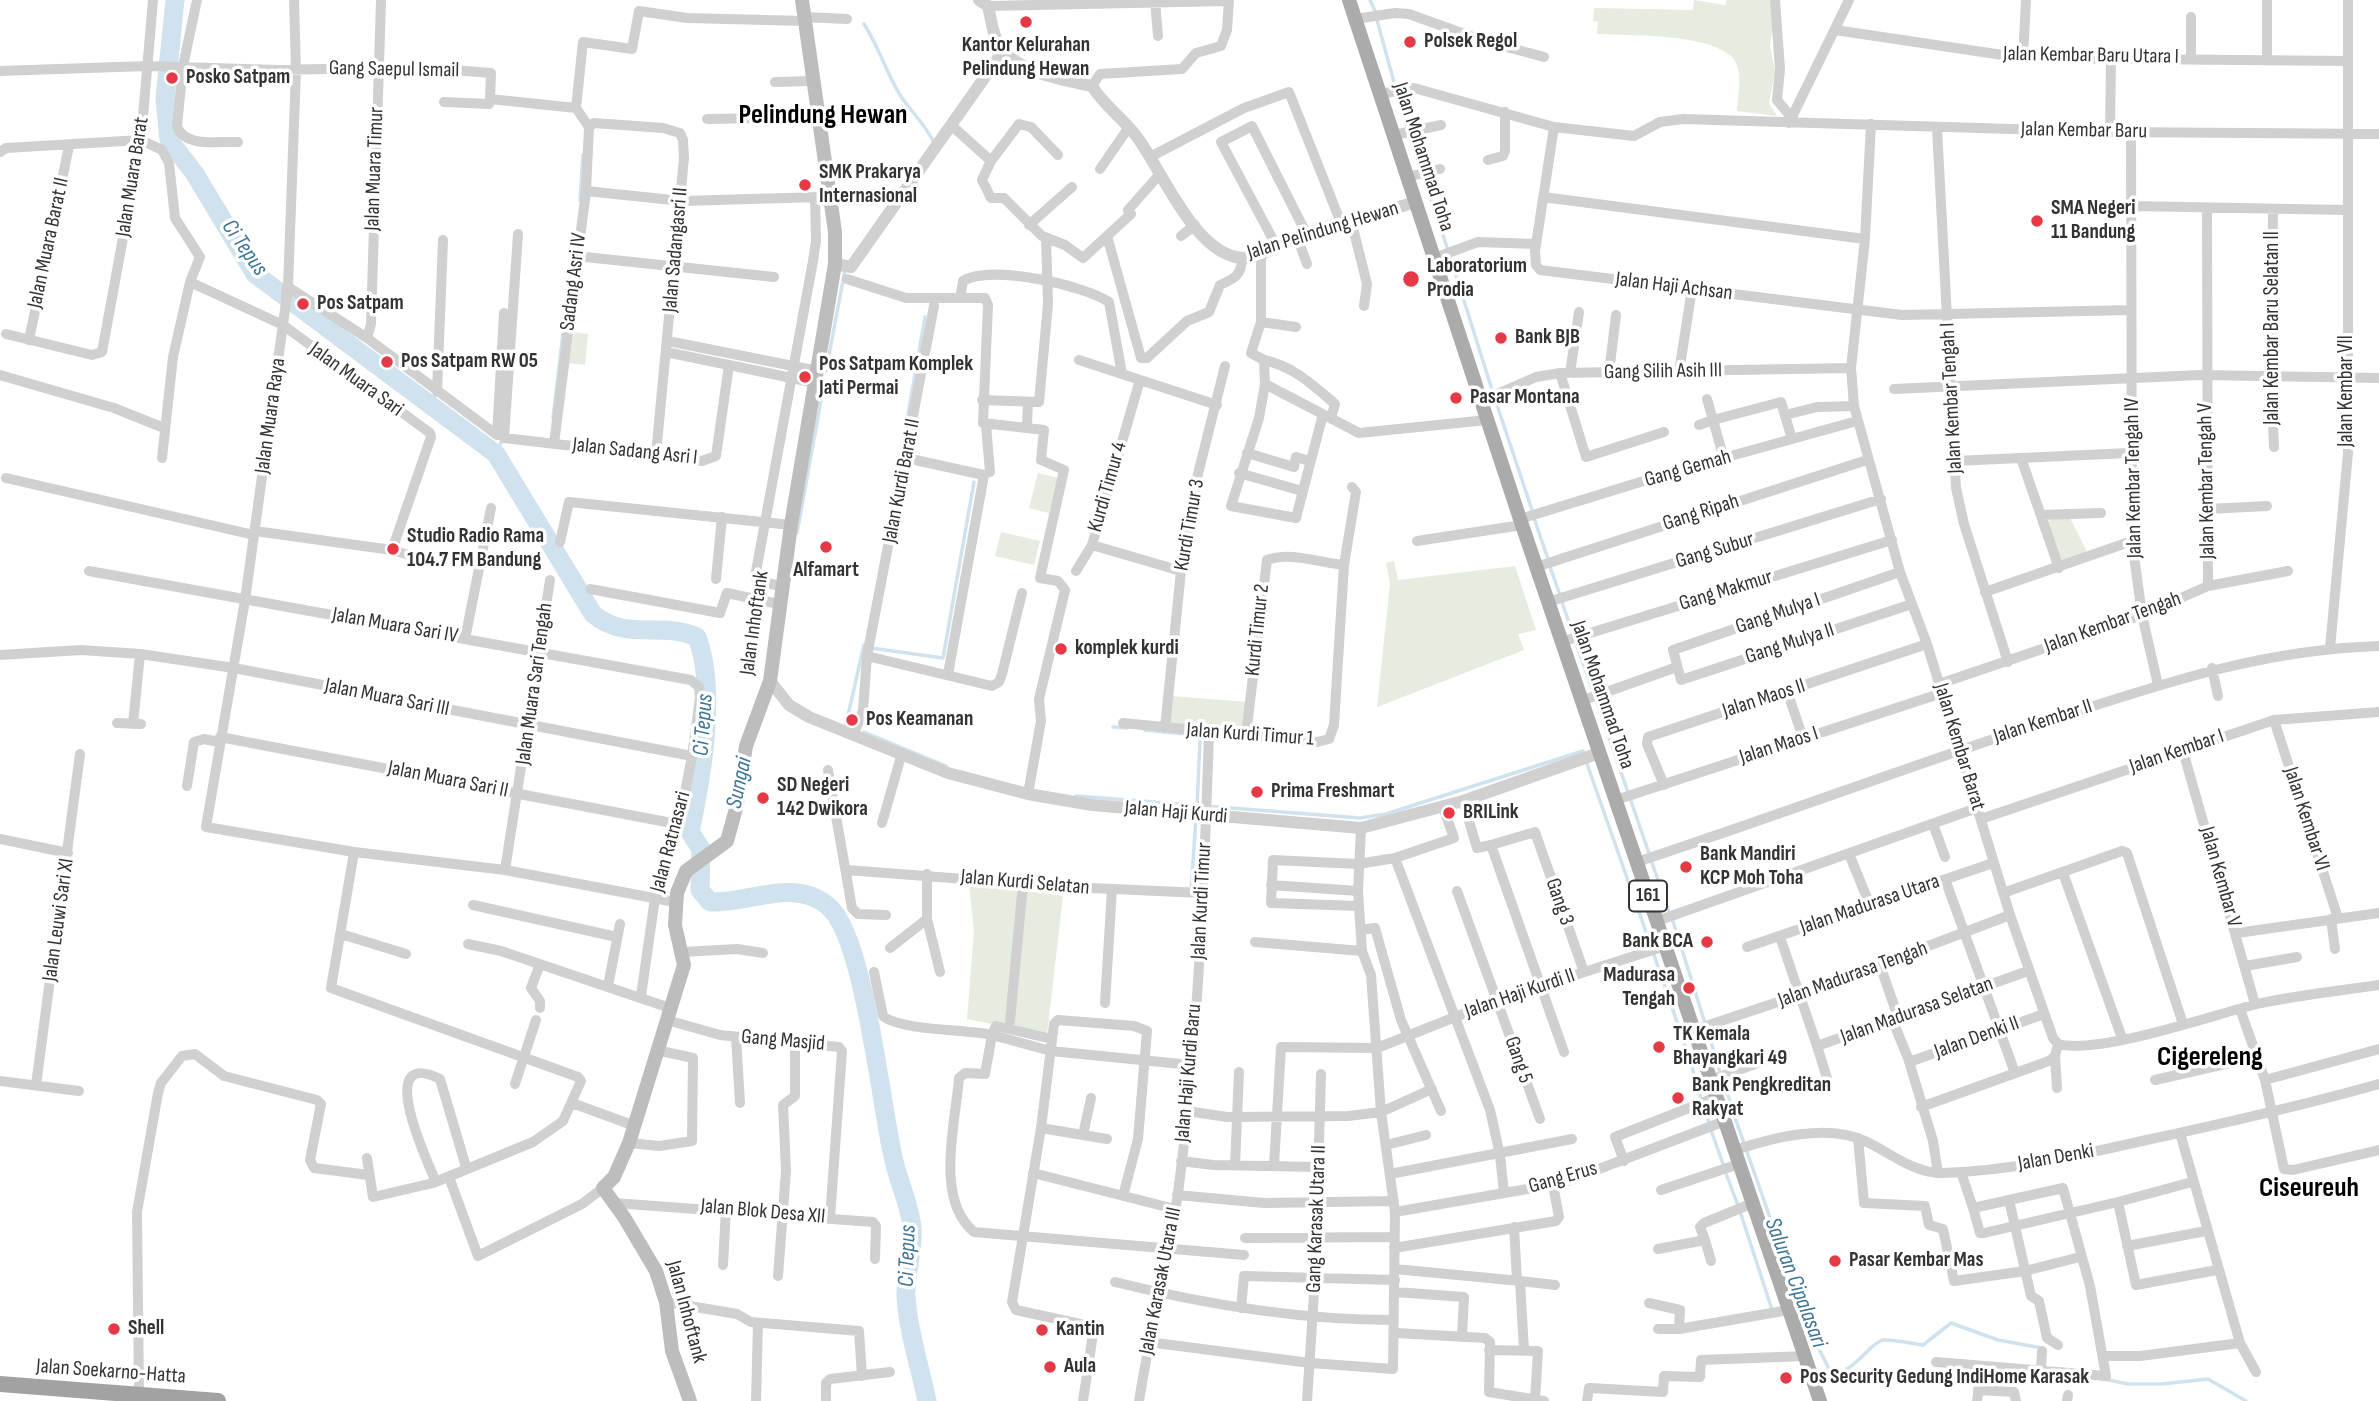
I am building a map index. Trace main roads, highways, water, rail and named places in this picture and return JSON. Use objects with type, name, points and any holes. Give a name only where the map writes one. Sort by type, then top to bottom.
[{"type":"highway","name":"Jalan Soekarno-Hatta","points":[[0,1384],[218,1401]]},
{"type":"main road","name":"Jalan Inhoftank","points":[[690,1401],[672,1351],[666,1302],[649,1256],[603,1188],[614,1177],[629,1143],[666,1010],[684,965],[683,952],[666,900],[686,871],[727,841],[732,827],[746,746],[770,681],[781,586],[835,264],[822,196],[817,117],[802,0]]},
{"type":"main road","name":"Jalan Mohammad Toha","points":[[1349,0],[1536,567],[1548,602],[1568,640],[1581,701],[1599,752],[1621,798],[1637,862],[1725,1121],[1742,1152],[1753,1203],[1820,1401]]},
{"type":"waterway","name":"Ci Tepus","points":[[175,0],[165,99],[169,140],[195,174],[255,274],[496,454],[593,614],[619,627],[670,631],[697,637],[703,658],[707,707],[703,760],[690,832],[701,849],[700,890],[710,902],[801,893],[828,906],[841,923],[862,986],[894,1161],[911,1219],[912,1245],[907,1280],[907,1310],[927,1401]]},
{"type":"waterway","name":"Saluran Cipalasari","points":[[1370,0],[1375,11]]},
{"type":"waterway","name":"Saluran Cipalasari","points":[[1377,20],[1395,86]]},
{"type":"waterway","points":[[864,24],[897,90],[934,143]]},
{"type":"waterway","points":[[1035,65],[1090,74]]},
{"type":"waterway","name":"Saluran Cipalasari","points":[[1398,96],[1408,130]]},
{"type":"waterway","name":"Saluran Cipalasari","points":[[1410,136],[1421,170]]},
{"type":"waterway","points":[[580,200],[583,155]]},
{"type":"waterway","name":"Saluran Cipalasari","points":[[1423,177],[1448,250]]},
{"type":"waterway","name":"Saluran Cipalasari","points":[[1450,256],[1493,393]]},
{"type":"waterway","name":"Sungai","points":[[826,371],[845,270]]},
{"type":"waterway","points":[[901,455],[925,317]]},
{"type":"waterway","points":[[553,418],[564,325]]},
{"type":"waterway","name":"Sungai","points":[[797,533],[824,384]]},
{"type":"waterway","name":"Saluran Cipalasari","points":[[1495,399],[1533,513]]},
{"type":"waterway","points":[[496,454],[501,442]]},
{"type":"waterway","points":[[871,648],[943,658],[974,482]]},
{"type":"waterway","name":"Saluran Cipalasari","points":[[1534,518],[1549,562]]},
{"type":"waterway","name":"Saluran Cipalasari","points":[[1549,564],[1560,595]]},
{"type":"waterway","name":"Saluran Cipalasari","points":[[1561,599],[1574,637]]},
{"type":"waterway","name":"Saluran Cipalasari","points":[[1575,640],[1594,695]]},
{"type":"waterway","points":[[846,724],[864,645]]},
{"type":"waterway","name":"Saluran Cipalasari","points":[[1595,697],[1650,856]]},
{"type":"waterway","points":[[1113,727],[1127,728]]},
{"type":"waterway","points":[[1145,730],[1195,735],[1200,739],[1197,808]]},
{"type":"waterway","points":[[864,732],[946,766]]},
{"type":"waterway","points":[[1076,796],[1360,818],[1386,814],[1583,751],[1584,754]]},
{"type":"waterway","points":[[1586,761],[1652,949]]},
{"type":"waterway","points":[[1191,891],[1196,818]]},
{"type":"waterway","name":"Saluran Cipalasari","points":[[1651,860],[1670,914]]},
{"type":"waterway","name":"Saluran Cipalasari","points":[[1672,918],[1705,1023]]},
{"type":"waterway","points":[[1653,952],[1690,1060]]},
{"type":"waterway","name":"Saluran Cipalasari","points":[[1707,1028],[1721,1076]]},
{"type":"waterway","points":[[1691,1064],[1702,1102]]},
{"type":"waterway","name":"Saluran Cipalasari","points":[[1722,1078],[1731,1104]]},
{"type":"waterway","points":[[1703,1105],[1710,1125]]},
{"type":"waterway","name":"Saluran Cipalasari","points":[[1732,1109],[1809,1329],[1831,1373],[1846,1369],[1878,1342],[1892,1340],[1923,1345],[1951,1323],[1998,1340],[2042,1348]]},
{"type":"waterway","points":[[1711,1130],[1724,1167]]},
{"type":"waterway","points":[[1725,1171],[1739,1208]]},
{"type":"waterway","points":[[1740,1211],[1772,1310]]},
{"type":"waterway","name":"Saluran Cipalasari","points":[[2104,1379],[2128,1384],[2162,1384],[2208,1379],[2246,1401]]},
{"type":"place","name":"Kantor Kelurahan Pelindung Hewan","points":[[1026,22]]},
{"type":"place","name":"Polsek Regol","points":[[1410,42]]},
{"type":"place","name":"Posko Satpam","points":[[172,78]]},
{"type":"place","name":"SMK Prakarya Internasional","points":[[805,185]]},
{"type":"place","name":"SMA Negeri 11 Bandung","points":[[2037,221]]},
{"type":"place","name":"Laboratorium Prodia","points":[[1411,279]]},
{"type":"place","name":"Pos Satpam","points":[[303,304]]},
{"type":"place","name":"Bank BJB","points":[[1501,338]]},
{"type":"place","name":"Pos Satpam RW 05","points":[[387,362]]},
{"type":"place","name":"Pos Satpam Komplek Jati Permai","points":[[805,377]]},
{"type":"place","name":"Pasar Montana","points":[[1456,398]]},
{"type":"place","name":"Alfamart","points":[[826,547]]},
{"type":"place","name":"Studio Radio Rama 104.7 FM Bandung","points":[[393,549]]},
{"type":"place","name":"komplek kurdi","points":[[1061,649]]},
{"type":"place","name":"Pos Keamanan","points":[[852,720]]},
{"type":"place","name":"Prima Freshmart","points":[[1257,792]]},
{"type":"place","name":"SD Negeri 142 Dwikora","points":[[763,798]]},
{"type":"place","name":"BRILink","points":[[1449,813]]},
{"type":"place","name":"Bank Mandiri KCP Moh Toha","points":[[1686,867]]},
{"type":"place","name":"Bank BCA","points":[[1707,942]]},
{"type":"place","name":"Madurasa Tengah","points":[[1689,988]]},
{"type":"place","name":"TK Kemala Bhayangkari 49","points":[[1659,1047]]},
{"type":"place","name":"Bank Pengkreditan Rakyat","points":[[1678,1098]]},
{"type":"place","name":"Pasar Kembar Mas","points":[[1835,1261]]},
{"type":"place","name":"Shell","points":[[114,1329]]},
{"type":"place","name":"Kantin","points":[[1042,1330]]},
{"type":"place","name":"Aula","points":[[1050,1367]]},
{"type":"place","name":"Pos Security Gedung IndiHome Karasak","points":[[1786,1378]]},
{"type":"district","name":"Pelindung Hewan","points":[[823,116]]},
{"type":"district","name":"Cigereleng","points":[[2210,1058]]},
{"type":"district","name":"Ciseureuh","points":[[2309,1189]]}]
